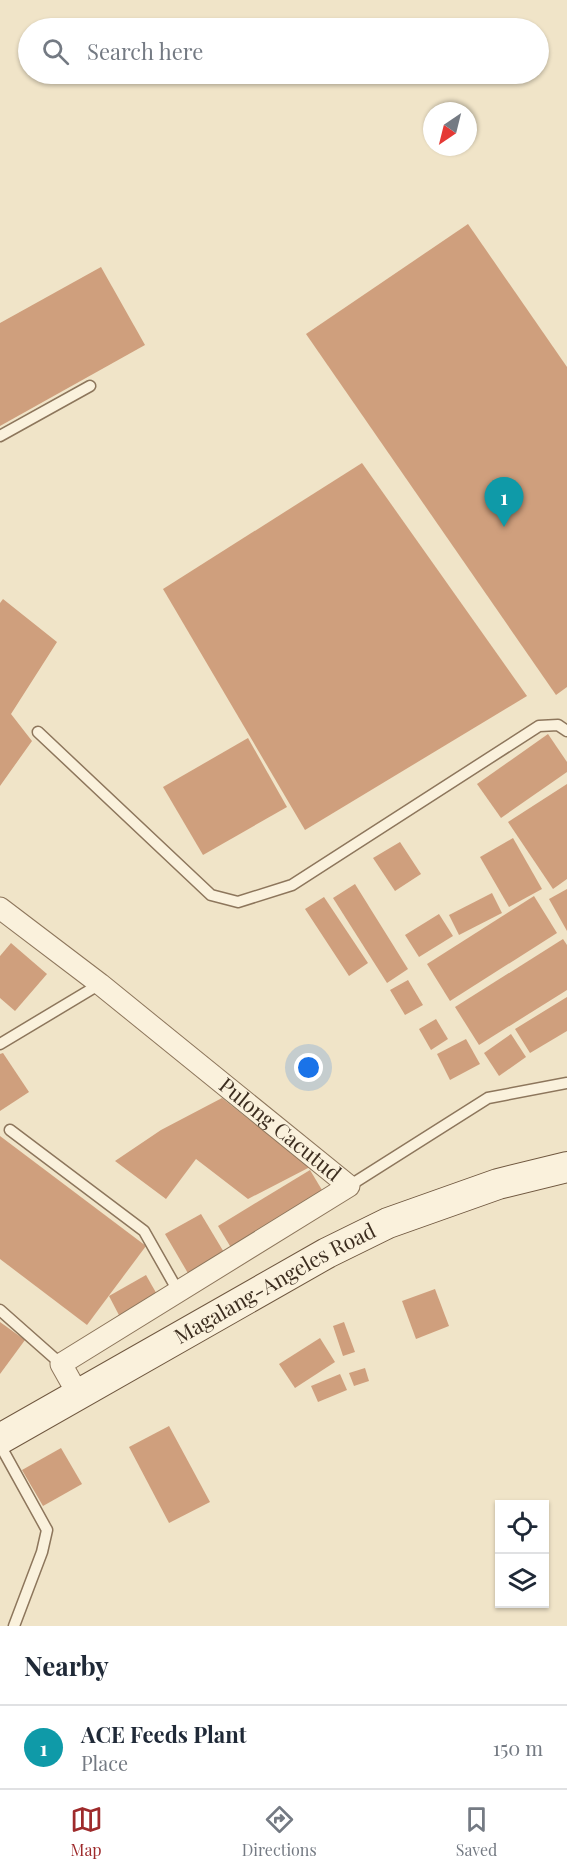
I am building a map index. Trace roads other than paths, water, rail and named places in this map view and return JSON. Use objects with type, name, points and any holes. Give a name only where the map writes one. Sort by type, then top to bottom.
[{"type":"main road","name":"Magalang-Angeles Road","points":[[0,1439],[327,1253],[388,1223],[498,1184],[567,1167]]},
{"type":"street","name":"Pulong Cacutud","points":[[0,908],[100,984],[349,1186],[61,1364]]},
{"type":"street","points":[[61,1364],[79,1396]]},
{"type":"lane","points":[[0,436],[90,386]]},
{"type":"lane","points":[[38,732],[211,895],[238,902],[292,885],[539,726],[558,725],[567,731]]},
{"type":"lane","points":[[0,1044],[100,984]]},
{"type":"lane","points":[[349,1186],[488,1098],[567,1083]]},
{"type":"lane","points":[[10,1130],[144,1231],[178,1291]]},
{"type":"lane","points":[[0,1310],[61,1364]]},
{"type":"lane","points":[[0,1445],[47,1530],[42,1552],[14,1626]]},
{"type":"place","name":"ACE Feeds Plant","points":[[504,527]]}]
